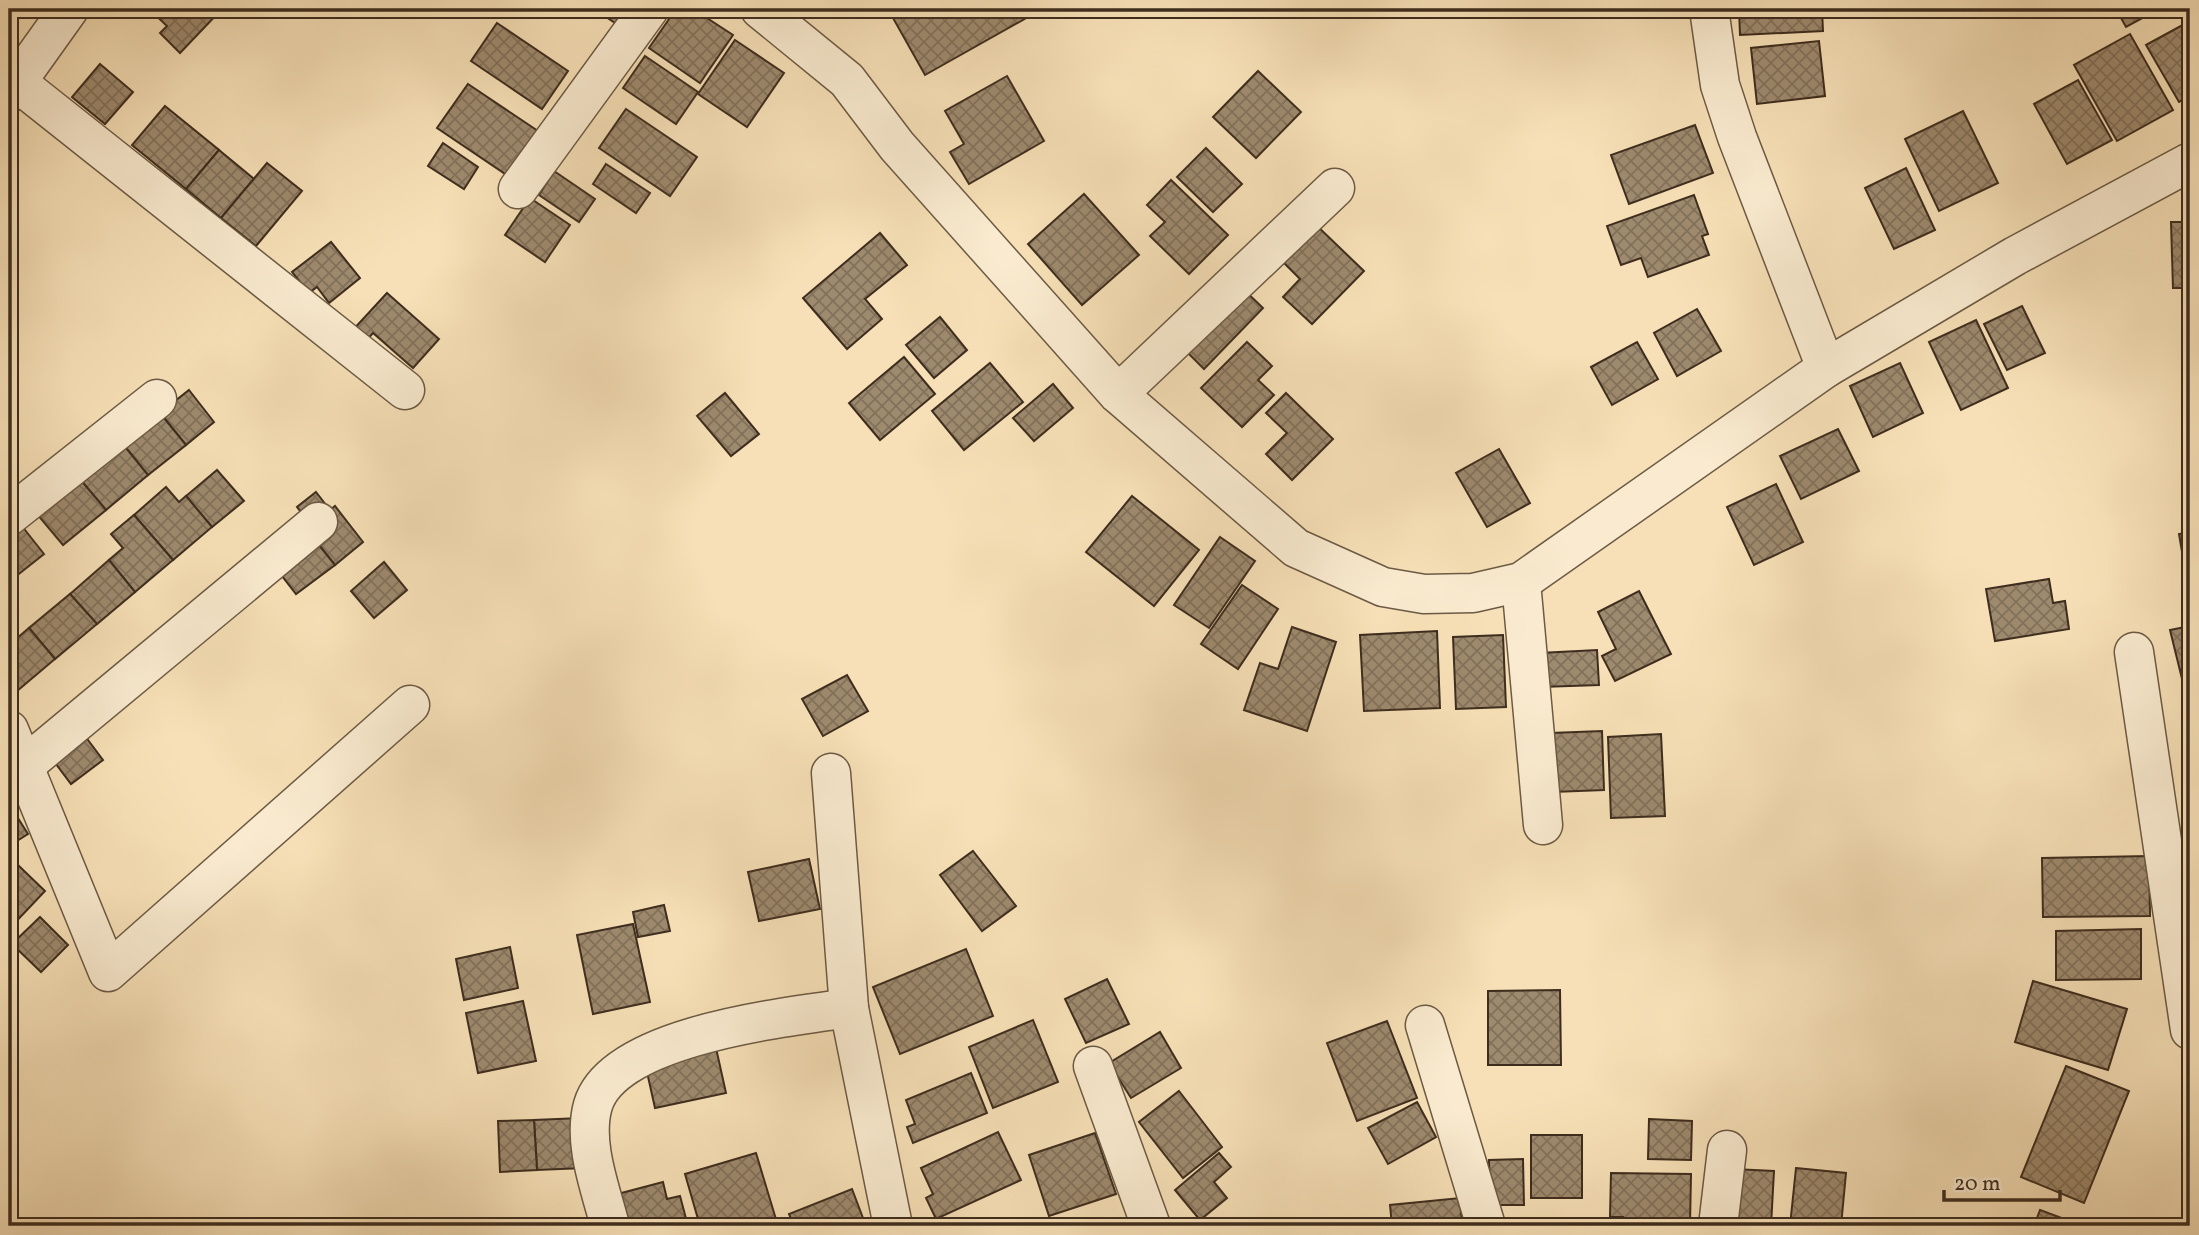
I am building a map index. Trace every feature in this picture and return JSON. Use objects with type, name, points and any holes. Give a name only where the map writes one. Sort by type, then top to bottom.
[{"type":"street","points":[[69,9],[12,83],[405,390]]},
{"type":"street","points":[[518,189],[649,9]]},
{"type":"street","points":[[760,9],[847,80],[897,146],[1118,394],[1296,548],[1383,587],[1424,594],[1473,593],[1521,582],[1826,368],[2015,256],[2190,162]]},
{"type":"street","points":[[1709,9],[1720,85],[1737,137],[1826,368]]},
{"type":"street","points":[[1118,394],[1335,188]]},
{"type":"street","points":[[9,516],[156,399]]},
{"type":"street","points":[[23,766],[318,522]]},
{"type":"street","points":[[1521,582],[1543,825]]},
{"type":"street","points":[[2134,652],[2190,1030]]},
{"type":"street","points":[[9,730],[108,972],[410,705]]},
{"type":"street","points":[[831,774],[849,1008],[893,1226]]},
{"type":"street","points":[[610,1226],[590,1138],[593,1105],[604,1084],[619,1070],[690,1037],[748,1023],[849,1008]]},
{"type":"street","points":[[1425,1026],[1486,1226]]},
{"type":"street","points":[[1093,1066],[1152,1226]]},
{"type":"street","points":[[1718,1226],[1727,1150]]},
{"type":"building","points":[[149,9],[221,10],[180,53],[160,33],[167,26]]},
{"type":"building","points":[[594,9],[639,9],[624,29]]},
{"type":"building","points":[[676,9],[693,9],[733,35],[700,83],[649,48]]},
{"type":"building","points":[[888,9],[1035,9],[1037,12],[925,75]]},
{"type":"building","points":[[1739,9],[1822,9],[1823,31],[1740,35]]},
{"type":"building","points":[[2116,9],[2159,9],[2126,27]]},
{"type":"building","points":[[2190,21],[2190,96],[2179,102],[2146,45]]},
{"type":"building","points":[[497,23],[568,71],[542,109],[471,61]]},
{"type":"building","points":[[2130,34],[2173,110],[2117,141],[2074,65]]},
{"type":"building","points":[[735,40],[784,73],[747,127],[698,94]]},
{"type":"building","points":[[1819,41],[1825,96],[1757,104],[1751,48]]},
{"type":"building","points":[[645,56],[698,92],[676,124],[623,88]]},
{"type":"building","points":[[100,64],[133,92],[105,124],[72,97]]},
{"type":"building","points":[[1258,71],[1301,112],[1256,158],[1213,117]]},
{"type":"building","points":[[1007,76],[1044,141],[969,184],[950,152],[964,144],[945,111]]},
{"type":"building","points":[[2078,80],[2112,140],[2067,164],[2034,104]]},
{"type":"building","points":[[468,84],[541,133],[511,178],[437,128]]},
{"type":"building","points":[[165,106],[219,150],[186,189],[132,145]]},
{"type":"building","points":[[626,109],[697,157],[670,196],[599,148]]},
{"type":"building","points":[[1963,111],[1998,183],[1939,211],[1905,139]]},
{"type":"building","points":[[1695,125],[1713,173],[1629,204],[1611,155]]},
{"type":"building","points":[[443,143],[478,167],[464,189],[428,166]]},
{"type":"building","points":[[1206,148],[1242,184],[1213,212],[1177,177]]},
{"type":"building","points":[[219,150],[254,179],[221,218],[186,189]]},
{"type":"building","points":[[267,163],[302,191],[256,246],[221,218]]},
{"type":"building","points":[[606,164],[650,193],[636,213],[593,184]]},
{"type":"building","points":[[1906,168],[1935,230],[1894,249],[1865,188]]},
{"type":"building","points":[[554,171],[595,199],[579,222],[539,195]]},
{"type":"building","points":[[1171,180],[1228,235],[1189,274],[1150,236],[1165,222],[1147,205]]},
{"type":"building","points":[[1084,194],[1139,255],[1082,305],[1028,244]]},
{"type":"building","points":[[1694,195],[1708,234],[1702,236],[1709,255],[1648,277],[1641,258],[1621,265],[1607,226]]},
{"type":"building","points":[[530,198],[570,225],[545,262],[505,235]]},
{"type":"building","points":[[2171,222],[2190,222],[2190,288],[2173,288]]},
{"type":"building","points":[[1314,223],[1364,271],[1312,324],[1283,297],[1300,279],[1279,258]]},
{"type":"building","points":[[880,233],[907,265],[865,299],[882,319],[847,349],[803,298]]},
{"type":"building","points":[[331,242],[360,278],[329,303],[317,287],[309,293],[292,272]]},
{"type":"building","points":[[1239,285],[1263,308],[1204,369],[1180,345]]},
{"type":"building","points":[[387,293],[439,339],[413,368],[373,333],[365,342],[352,331]]},
{"type":"building","points":[[2022,306],[2045,353],[2007,370],[1984,324]]},
{"type":"building","points":[[1697,309],[1721,351],[1677,376],[1654,333]]},
{"type":"building","points":[[940,317],[967,350],[934,378],[906,345]]},
{"type":"building","points":[[1976,320],[2008,388],[1961,410],[1929,342]]},
{"type":"building","points":[[1247,342],[1272,366],[1258,380],[1274,395],[1242,427],[1201,388]]},
{"type":"building","points":[[1637,342],[1658,379],[1612,405],[1591,367]]},
{"type":"building","points":[[904,357],[935,394],[880,440],[849,403]]},
{"type":"building","points":[[990,363],[1023,402],[964,450],[932,411]]},
{"type":"building","points":[[1900,363],[1923,413],[1873,437],[1850,386]]},
{"type":"building","points":[[1053,384],[1073,408],[1034,441],[1013,418]]},
{"type":"building","points":[[189,390],[214,422],[186,445],[160,413]]},
{"type":"building","points":[[725,393],[759,434],[731,456],[697,416]]},
{"type":"building","points":[[1286,393],[1333,439],[1292,480],[1266,454],[1287,433],[1266,413]]},
{"type":"building","points":[[160,413],[186,445],[148,475],[122,443]]},
{"type":"building","points":[[1838,429],[1859,471],[1801,499],[1780,456]]},
{"type":"building","points":[[122,443],[148,475],[106,510],[79,478]]},
{"type":"building","points":[[1499,449],[1530,503],[1487,527],[1456,473]]},
{"type":"building","points":[[217,470],[244,501],[212,527],[186,496]]},
{"type":"building","points":[[79,478],[106,510],[63,545],[36,513]]},
{"type":"building","points":[[1776,484],[1803,542],[1754,565],[1727,507]]},
{"type":"building","points":[[166,487],[179,502],[186,496],[212,527],[173,560],[134,515]]},
{"type":"building","points":[[316,492],[330,510],[335,506],[363,542],[335,565],[306,529],[311,525],[297,507]]},
{"type":"building","points":[[1132,496],[1199,550],[1154,606],[1086,552]]},
{"type":"building","points":[[134,515],[173,560],[135,592],[109,560],[123,548],[111,534]]},
{"type":"building","points":[[14,516],[44,554],[10,581],[9,520]]},
{"type":"building","points":[[306,529],[335,565],[296,594],[268,558]]},
{"type":"building","points":[[2190,532],[2190,593],[2189,593],[2179,534]]},
{"type":"building","points":[[1220,537],[1255,561],[1209,628],[1174,605]]},
{"type":"building","points":[[109,560],[135,592],[97,624],[70,594]]},
{"type":"building","points":[[384,562],[407,590],[374,618],[351,591]]},
{"type":"building","points":[[2049,579],[2053,603],[2065,601],[2069,629],[1995,641],[1986,589]]},
{"type":"building","points":[[1242,585],[1278,609],[1238,669],[1201,644]]},
{"type":"building","points":[[1639,591],[1671,654],[1615,681],[1602,656],[1616,649],[1598,612]]},
{"type":"building","points":[[70,594],[97,624],[55,659],[29,628]]},
{"type":"building","points":[[2190,626],[2190,694],[2186,695],[2170,630]]},
{"type":"building","points":[[1292,627],[1336,642],[1307,731],[1244,710],[1260,663],[1278,669]]},
{"type":"building","points":[[29,628],[55,659],[17,691],[9,681],[9,645]]},
{"type":"building","points":[[1437,631],[1440,708],[1364,711],[1360,635]]},
{"type":"building","points":[[1503,635],[1506,707],[1456,709],[1453,637]]},
{"type":"building","points":[[1597,650],[1599,685],[1541,687],[1540,653]]},
{"type":"building","points":[[847,675],[868,711],[823,736],[802,699]]},
{"type":"building","points":[[1602,731],[1604,790],[1553,792],[1551,733]]},
{"type":"building","points":[[82,732],[103,760],[71,784],[50,756]]},
{"type":"building","points":[[1661,734],[1665,816],[1611,818],[1608,737]]},
{"type":"building","points":[[9,804],[28,834],[9,846]]},
{"type":"building","points":[[973,851],[1016,906],[982,931],[940,875]]},
{"type":"building","points":[[2149,856],[2150,916],[2043,917],[2042,858]]},
{"type":"building","points":[[809,859],[820,909],[759,921],[748,872]]},
{"type":"building","points":[[19,866],[45,891],[9,929],[9,877]]},
{"type":"building","points":[[664,905],[670,931],[638,937],[633,912]]},
{"type":"building","points":[[40,917],[68,945],[41,972],[12,944]]},
{"type":"building","points":[[633,924],[650,1002],[593,1014],[577,935]]},
{"type":"building","points":[[2141,929],[2141,979],[2056,980],[2056,931]]},
{"type":"building","points":[[510,947],[518,988],[464,1000],[456,959]]},
{"type":"building","points":[[966,949],[993,1016],[900,1054],[873,987]]},
{"type":"building","points":[[1107,979],[1129,1024],[1086,1043],[1065,999]]},
{"type":"building","points":[[2033,981],[2127,1009],[2108,1070],[2015,1042]]},
{"type":"building","points":[[1560,990],[1561,1065],[1488,1065],[1488,991]]},
{"type":"building","points":[[523,1001],[536,1061],[478,1073],[466,1013]]},
{"type":"building","points":[[1033,1020],[1058,1082],[993,1108],[969,1047]]},
{"type":"building","points":[[1387,1021],[1417,1098],[1357,1121],[1327,1043]]},
{"type":"building","points":[[1160,1032],[1181,1068],[1131,1098],[1109,1063]]},
{"type":"building","points":[[716,1048],[726,1093],[655,1108],[645,1063]]},
{"type":"building","points":[[2066,1066],[2129,1091],[2084,1203],[2021,1177]]},
{"type":"building","points":[[971,1073],[987,1113],[913,1143],[907,1127],[915,1124],[906,1100]]},
{"type":"building","points":[[1179,1091],[1222,1147],[1183,1178],[1139,1122]]},
{"type":"building","points":[[1417,1102],[1436,1137],[1388,1164],[1368,1128]]},
{"type":"building","points":[[581,1118],[584,1168],[537,1170],[534,1120]]},
{"type":"building","points":[[1649,1119],[1692,1121],[1691,1160],[1648,1159]]},
{"type":"building","points":[[534,1120],[537,1170],[500,1172],[498,1121]]},
{"type":"building","points":[[998,1132],[1021,1180],[936,1219],[926,1198],[933,1194],[921,1168]]},
{"type":"building","points":[[1095,1133],[1116,1194],[1049,1216],[1029,1155]]},
{"type":"building","points":[[1531,1135],[1582,1135],[1582,1198],[1531,1198]]},
{"type":"building","points":[[756,1153],[778,1226],[700,1226],[685,1174]]},
{"type":"building","points":[[1219,1153],[1231,1167],[1214,1182],[1227,1198],[1200,1220],[1175,1190]]},
{"type":"building","points":[[1523,1159],[1524,1205],[1490,1205],[1489,1160]]},
{"type":"building","points":[[1796,1168],[1846,1173],[1841,1226],[1790,1226]]},
{"type":"building","points":[[1733,1169],[1774,1171],[1771,1226],[1731,1226]]},
{"type":"building","points":[[1611,1173],[1691,1174],[1690,1226],[1623,1226],[1623,1217],[1610,1217]]},
{"type":"building","points":[[663,1182],[667,1199],[680,1196],[688,1226],[618,1226],[610,1196]]},
{"type":"building","points":[[852,1189],[866,1226],[794,1226],[789,1214]]},
{"type":"building","points":[[1460,1198],[1462,1226],[1392,1226],[1390,1205]]},
{"type":"building","points":[[2040,1210],[2083,1226],[2034,1226]]}]
